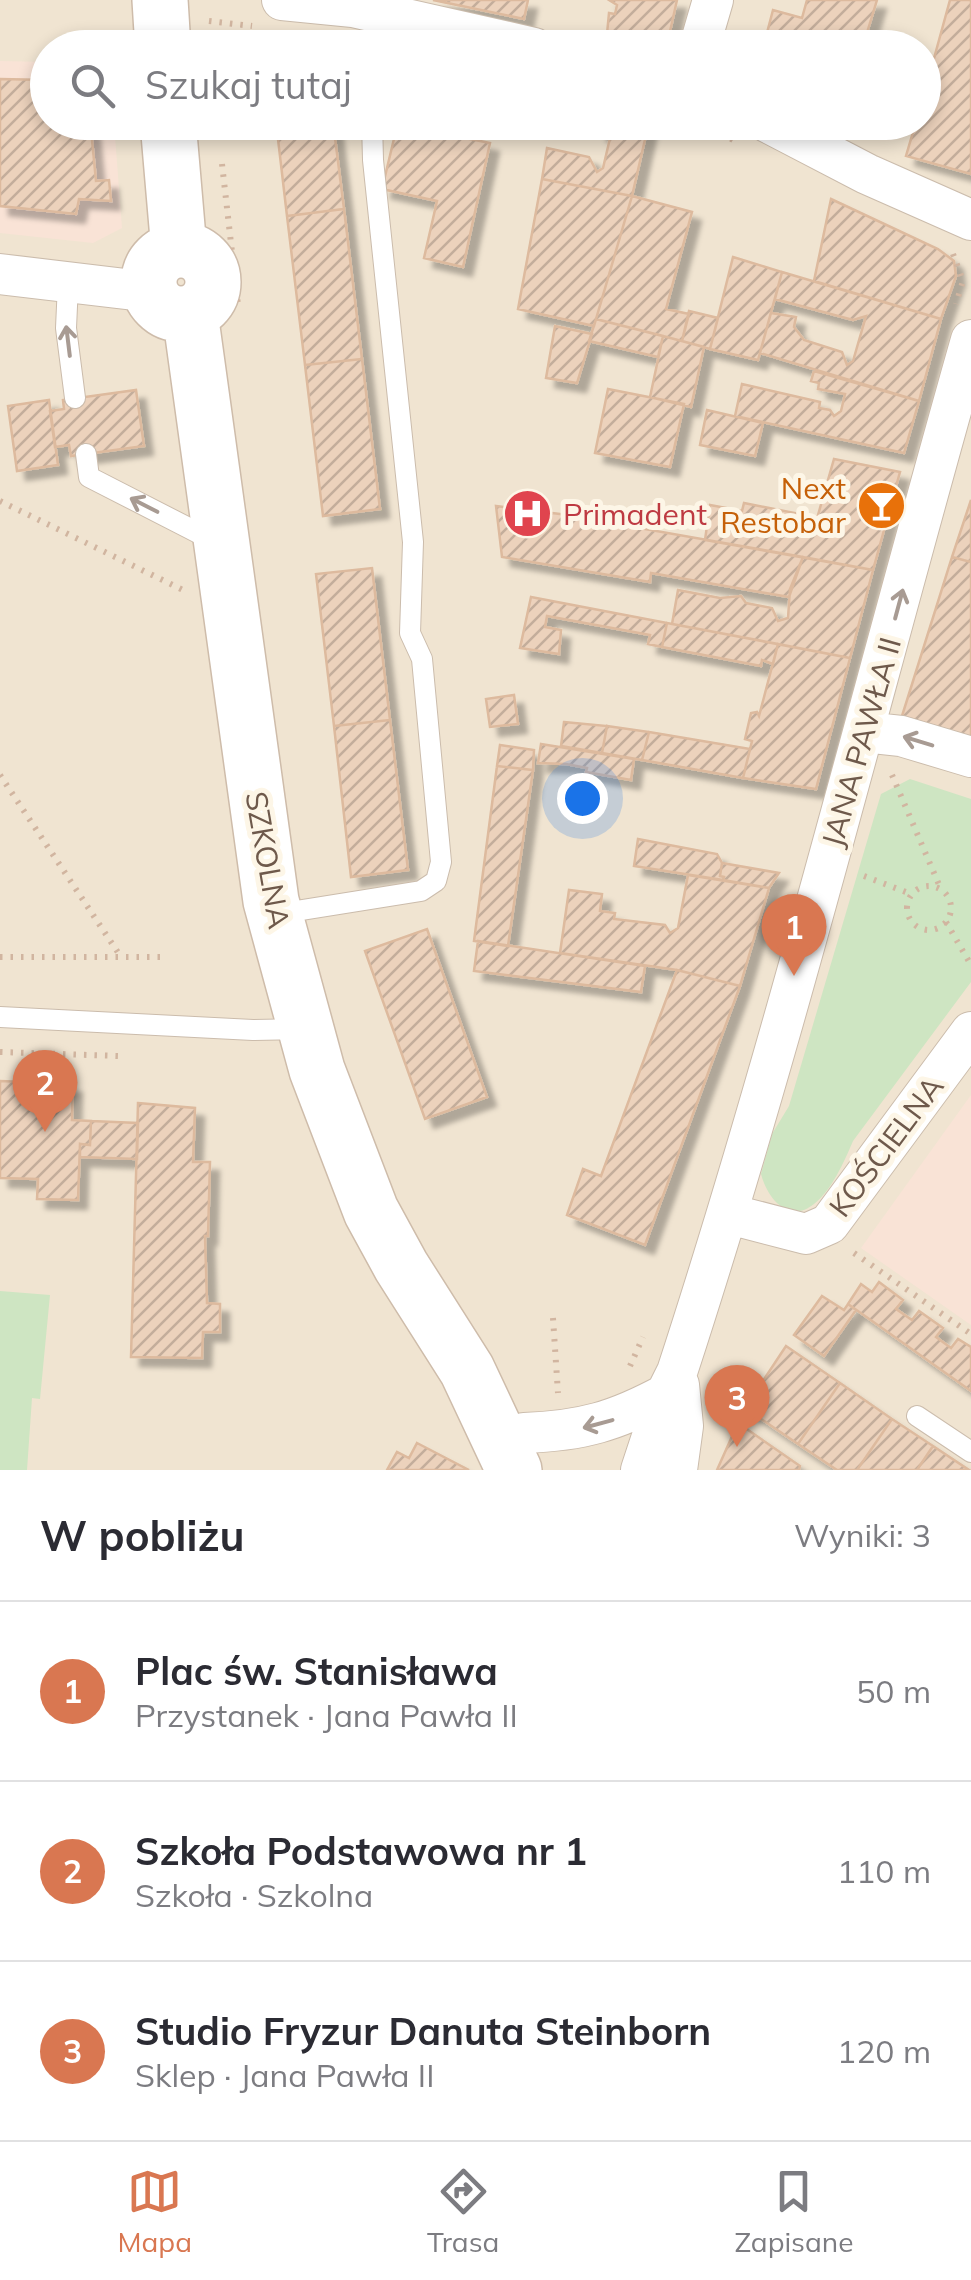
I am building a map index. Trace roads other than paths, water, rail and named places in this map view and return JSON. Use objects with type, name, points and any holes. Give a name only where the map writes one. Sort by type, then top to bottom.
[{"type":"street","points":[[160,0],[183,30]]},
{"type":"street","points":[[704,30],[713,0]]},
{"type":"street","points":[[273,14],[377,30]]},
{"type":"street","name":"SZKOLNA","points":[[169,140],[173,284],[221,544],[275,914],[306,1028],[371,1211],[401,1266],[467,1370],[536,1444]]},
{"type":"street","points":[[802,140],[971,220]]},
{"type":"street","points":[[0,274],[134,290],[173,284]]},
{"type":"street","name":"JANA PAWŁA II","points":[[641,1470],[729,1214],[971,340]]},
{"type":"street","points":[[864,732],[901,736],[971,757]]},
{"type":"street","name":"KOŚCIELNA","points":[[729,1214],[796,1233],[819,1230],[829,1224],[971,1032]]},
{"type":"street","points":[[536,1444],[624,1416],[672,1383]]},
{"type":"street","name":"JANA PAWŁA II","points":[[672,1383],[683,1426],[676,1470]]},
{"type":"lane","points":[[275,914],[421,891],[436,881],[441,862],[422,659],[410,632],[413,542],[372,140]]},
{"type":"lane","points":[[68,284],[66,328],[76,398]]},
{"type":"lane","points":[[86,454],[88,477],[221,544]]},
{"type":"lane","points":[[0,1017],[236,1030],[306,1028]]},
{"type":"lane","points":[[917,1416],[971,1452]]},
{"type":"place","name":"Next Restobar","points":[[881,505]]},
{"type":"place","name":"Primadent","points":[[528,514]]},
{"type":"place","name":"Plac św. Stanisława","points":[[794,976]]},
{"type":"place","name":"Szkoła Podstawowa nr 1","points":[[45,1132]]},
{"type":"place","name":"Studio Fryzur Danuta Steinborn","points":[[737,1447]]}]
